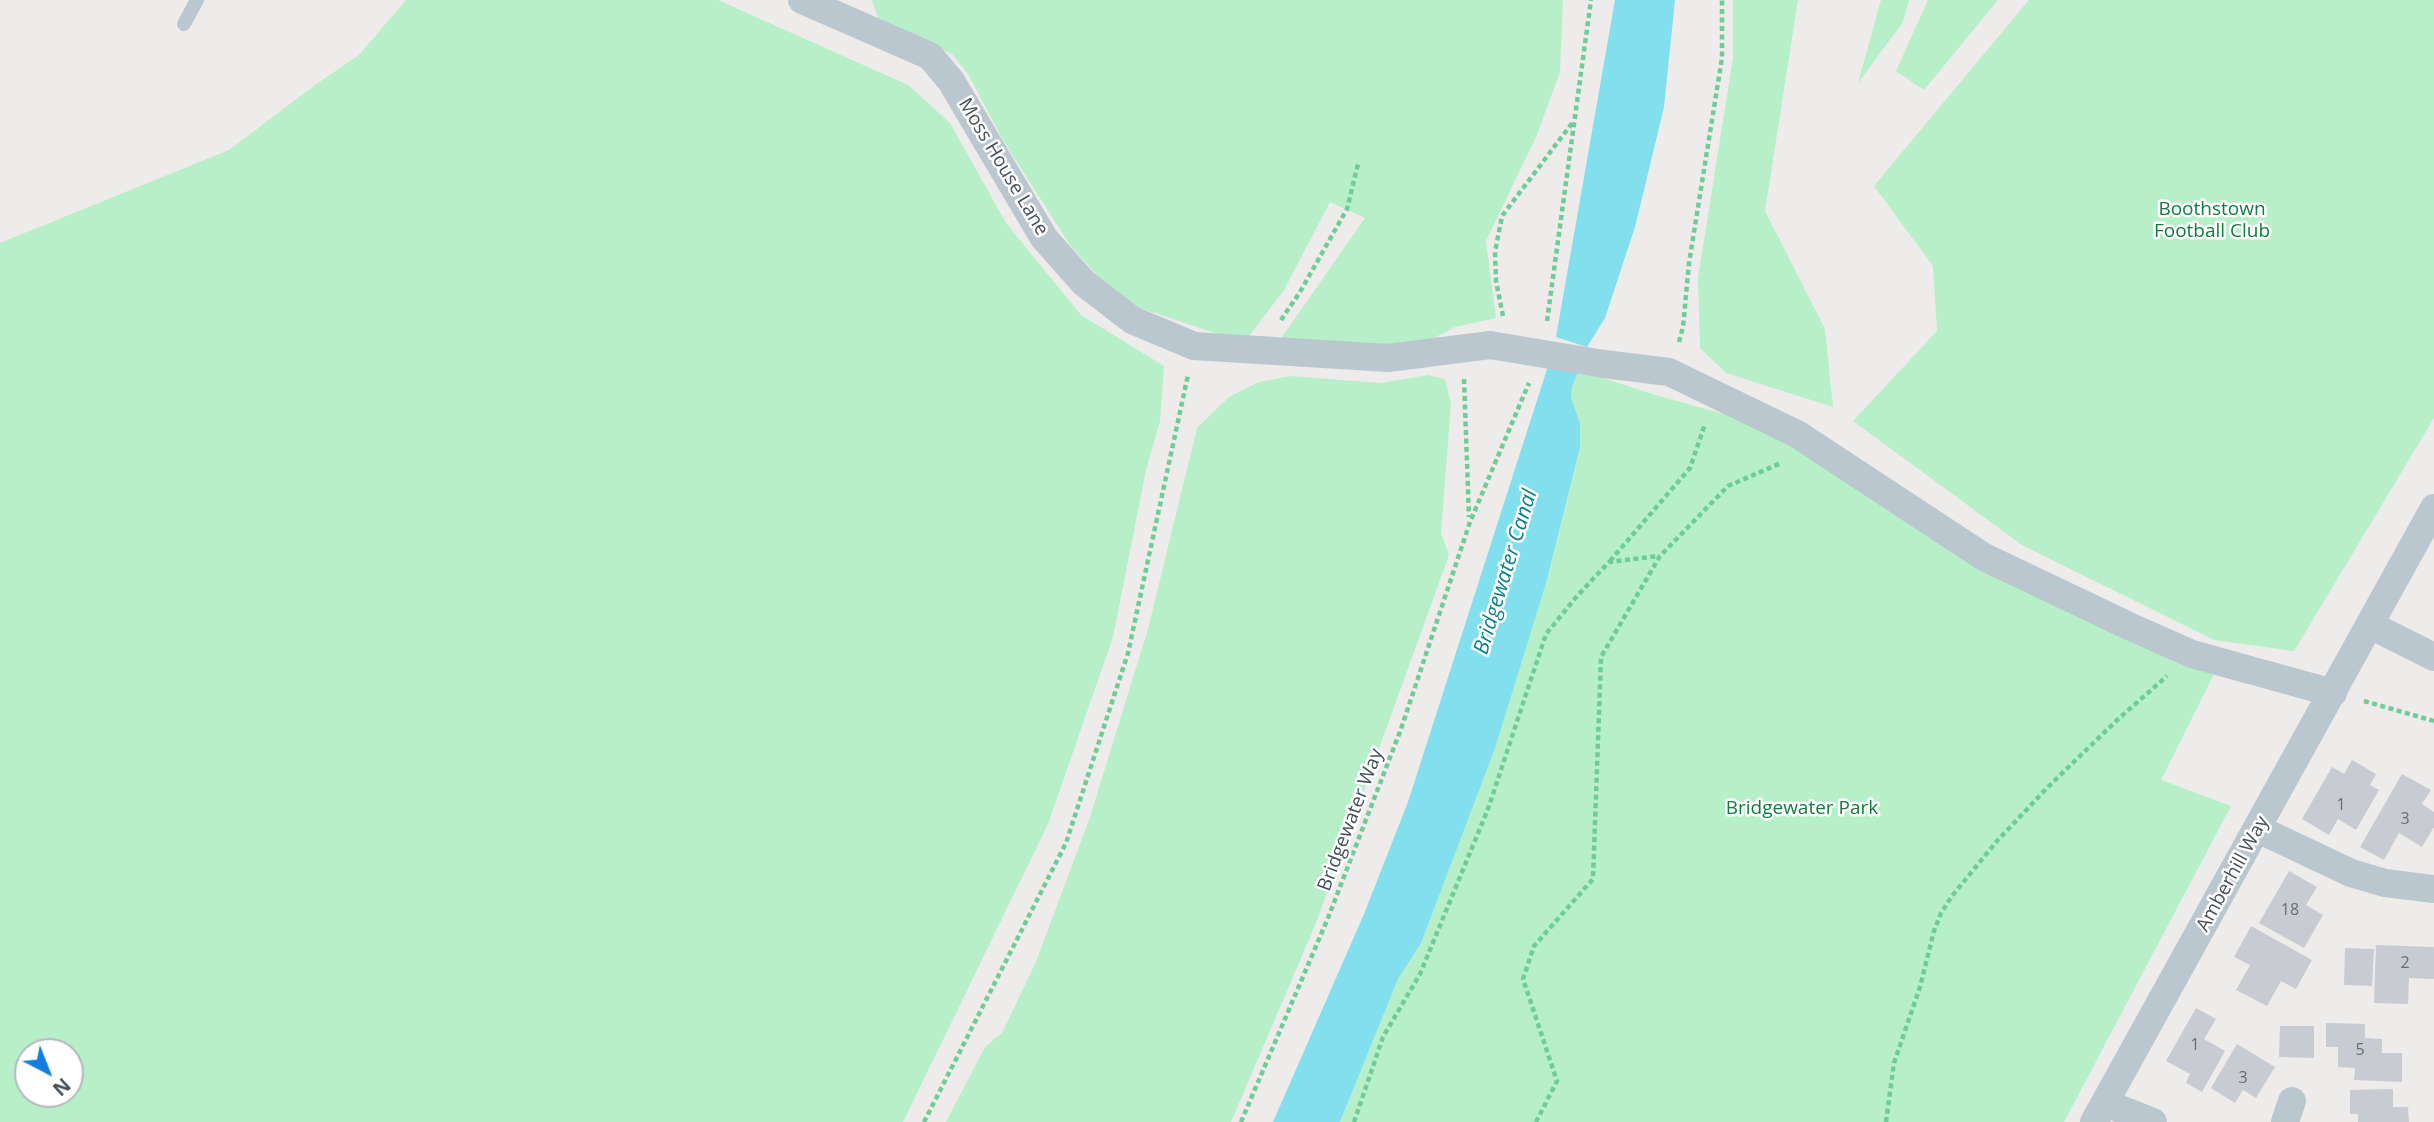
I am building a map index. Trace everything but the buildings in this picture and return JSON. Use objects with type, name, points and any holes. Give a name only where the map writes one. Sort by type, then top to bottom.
[{"type":"street","name":"Moss House Lane","points":[[802,0],[930,56],[951,81],[1044,238],[1076,274],[1132,320],[1194,346],[1388,358],[1490,345],[1669,372],[1797,434],[1984,557],[2192,654],[2333,692]]},
{"type":"street","name":"Amberhill Way","points":[[2100,1112],[2434,508]]},
{"type":"street","points":[[2370,625],[2434,657]]},
{"type":"street","points":[[2258,829],[2351,873],[2385,883],[2434,889]]},
{"type":"street","points":[[2100,1112],[2153,1122]]},
{"type":"lane","points":[[184,24],[197,0]]},
{"type":"path","points":[[1544,333],[1591,0]]},
{"type":"path","points":[[1669,372],[1683,327],[1689,263],[1722,58],[1722,0]]},
{"type":"path","points":[[1260,349],[1300,292],[1347,209],[1358,164]]},
{"type":"path","points":[[924,1122],[1066,843],[1128,653],[1194,346]]},
{"type":"path","name":"Bridgewater Way","points":[[1241,1122],[1328,918],[1386,767],[1469,522],[1532,376]]},
{"type":"path","points":[[1354,1122],[1383,1037],[1420,974],[1488,809],[1546,634],[1690,468],[1714,394]]},
{"type":"path","points":[[1536,1122],[1557,1081],[1523,979],[1534,946],[1593,879],[1601,657],[1660,556],[1728,486],[1817,447]]},
{"type":"path","points":[[1609,562],[1660,556]]},
{"type":"path","points":[[1886,1122],[1896,1054],[1920,987],[1934,931],[1952,896],[1997,841],[2047,788],[2116,721],[2192,654]]},
{"type":"path","points":[[2333,692],[2434,721]]},
{"type":"green space","points":[[406,0],[718,0],[908,85],[950,123],[1006,223],[1081,315],[1164,366],[1160,421],[1146,470],[1113,637],[1048,824],[903,1122],[0,1122],[0,243],[229,150],[359,55]]},
{"type":"green space","points":[[872,0],[1563,0],[1560,72],[1536,137],[1486,241],[1496,318],[1455,327],[1426,342],[1391,350],[1280,340],[1365,218],[1330,202],[1284,290],[1249,336],[1218,334],[1131,305],[1110,290],[1070,245],[1003,140],[968,74],[952,54],[881,27]]},
{"type":"green space","points":[[1733,0],[1798,0],[1765,211],[1825,329],[1833,407],[1726,373],[1700,348],[1698,278],[1733,58]]},
{"type":"green space","points":[[1881,0],[1909,0],[1903,22],[1858,83]]},
{"type":"green space","points":[[1928,0],[1998,0],[1924,90],[1896,71]]},
{"type":"green space","name":"Boothstown Football Club","points":[[2029,0],[2434,0],[2434,418],[2294,651],[2214,640],[2022,545],[1853,421],[1937,331],[1933,266],[1874,186]]},
{"type":"green space","name":"Bridgewater Park","points":[[1579,370],[1655,395],[1797,434],[1984,557],[2220,662],[2161,780],[2231,806],[2064,1122],[1340,1122],[1398,979],[1421,943],[1546,583],[1580,447],[1580,423],[1571,399],[1572,387]]},
{"type":"green space","points":[[1428,375],[1445,379],[1451,403],[1441,533],[1449,555],[1316,923],[1231,1122],[946,1122],[985,1047],[1002,1033],[1036,962],[1090,817],[1148,629],[1197,428],[1229,397],[1259,382],[1292,376],[1380,383]]},
{"type":"water","points":[[1615,0],[1675,0],[1664,107],[1635,227],[1605,318],[1587,347],[1556,337]]},
{"type":"water","name":"Bridgewater Canal","points":[[1549,363],[1579,370],[1571,398],[1580,423],[1580,447],[1546,583],[1495,748],[1421,943],[1398,979],[1340,1122],[1273,1122],[1364,914],[1408,802]]}]
